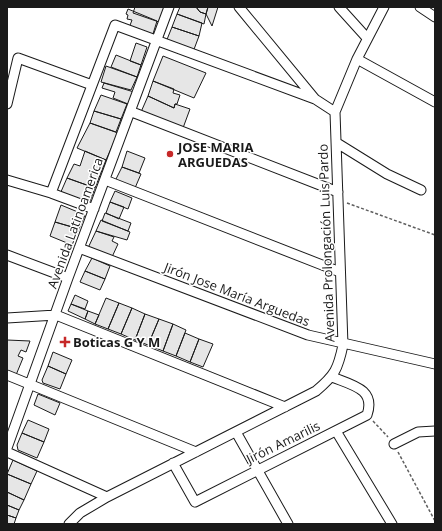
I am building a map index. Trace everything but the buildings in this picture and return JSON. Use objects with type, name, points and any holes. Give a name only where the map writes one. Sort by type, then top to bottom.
[{"type":"street","name":"Avenida Latinoamerica","points":[[7,448],[31,385],[79,248],[132,112],[169,7]]},
{"type":"street","points":[[239,7],[315,99]]},
{"type":"street","points":[[339,7],[367,38]]},
{"type":"street","name":"Avenida Prolongación Luis Pardo","points":[[69,524],[80,513],[107,497],[316,391],[332,377],[339,362],[343,344],[335,112],[357,59],[384,7]]},
{"type":"street","points":[[420,7],[435,17]]},
{"type":"street","points":[[51,193],[115,25],[157,42],[315,99],[335,112]]},
{"type":"street","points":[[7,104],[18,58],[92,85]]},
{"type":"street","points":[[357,59],[435,102]]},
{"type":"street","points":[[132,112],[338,196]]},
{"type":"street","points":[[337,143],[387,174],[421,190]]},
{"type":"street","points":[[7,180],[51,193],[94,209]]},
{"type":"street","points":[[105,180],[340,272]]},
{"type":"street","name":"Jirón Jose María Arguedas","points":[[79,248],[308,335],[435,364]]},
{"type":"street","points":[[7,255],[68,278]]},
{"type":"street","points":[[7,318],[56,315],[286,406]]},
{"type":"street","points":[[7,375],[196,452]]},
{"type":"street","points":[[332,377],[362,389],[369,398],[370,406],[368,415]]},
{"type":"street","name":"Jirón Amarilis","points":[[173,463],[195,502],[368,415]]},
{"type":"street","points":[[336,431],[392,524]]},
{"type":"street","points":[[394,444],[418,432],[435,431]]},
{"type":"street","points":[[236,432],[288,524]]},
{"type":"street","points":[[7,452],[107,497]]},
{"type":"path","points":[[338,196],[435,235]]},
{"type":"path","points":[[368,415],[394,444],[435,521]]},
{"type":"place","name":"JOSE MARIA ARGUEDAS","points":[[170,154]]},
{"type":"place","name":"Boticas G Y M","points":[[65,342]]}]
